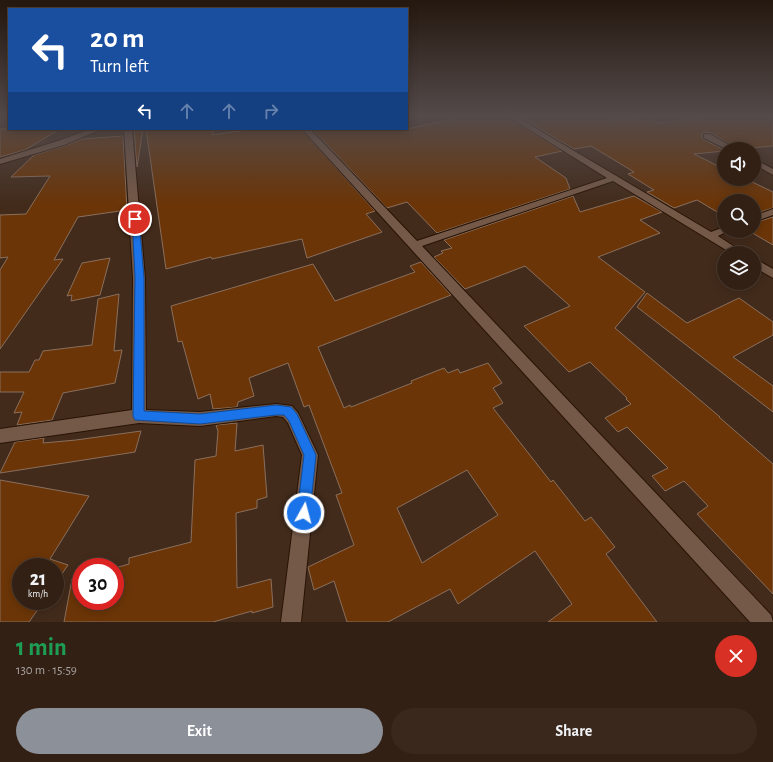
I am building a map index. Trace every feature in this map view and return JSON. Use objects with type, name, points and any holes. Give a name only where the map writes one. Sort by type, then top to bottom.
[{"type":"street","points":[[0,162],[51,146]]},
{"type":"street","points":[[129,146],[140,278],[139,416]]},
{"type":"street","points":[[322,146],[416,245],[764,622]]},
{"type":"street","points":[[559,146],[727,246]]},
{"type":"street","points":[[761,165],[773,172]]},
{"type":"street","points":[[416,245],[612,179]]},
{"type":"street","points":[[761,216],[773,212]]},
{"type":"street","points":[[710,236],[717,233]]},
{"type":"street","points":[[761,266],[773,274]]},
{"type":"street","points":[[0,436],[139,416],[200,419],[276,410],[287,411],[294,418],[310,455],[291,622]]},
{"type":"building","points":[[0,146],[32,146],[25,150],[0,157]]},
{"type":"building","points":[[64,146],[124,146],[127,210],[78,217],[54,260],[63,259],[0,349],[0,270],[8,257],[0,258],[0,215],[26,214],[50,176],[11,177],[34,155]]},
{"type":"building","points":[[135,146],[140,146],[137,167]]},
{"type":"building","points":[[148,146],[316,146],[375,211],[366,214],[382,232],[307,258],[302,239],[212,259],[211,257],[166,269]]},
{"type":"building","points":[[328,146],[554,146],[562,151],[535,157],[566,178],[570,189],[437,233],[407,202],[387,208]]},
{"type":"building","points":[[569,146],[591,146],[574,149]]},
{"type":"building","points":[[591,146],[716,146],[717,152],[694,154],[717,166],[717,186],[761,186],[773,192],[773,208],[761,212],[761,194],[717,194],[717,212],[697,200],[674,208],[647,192],[654,190],[628,174],[634,172]]},
{"type":"building","points":[[573,196],[580,212],[634,196],[662,212],[640,220],[660,233],[598,257],[645,292],[615,328],[773,464],[773,594],[697,514],[708,506],[684,481],[665,491],[652,476],[668,468],[627,427],[618,432],[605,418],[631,404],[626,399],[627,398],[590,362],[569,372],[524,326],[570,306],[525,266],[465,289],[434,257],[443,253],[441,251],[452,248],[444,240]]},
{"type":"building","points":[[773,217],[773,245],[761,238],[761,221]]},
{"type":"building","points":[[110,258],[100,295],[71,301],[72,295],[67,296],[82,263]]},
{"type":"building","points":[[421,262],[451,295],[318,347],[344,408],[350,405],[351,407],[412,383],[411,381],[444,368],[448,373],[458,369],[460,373],[488,363],[502,383],[493,388],[503,403],[493,408],[551,482],[553,480],[585,521],[591,517],[615,547],[606,554],[657,622],[548,622],[572,604],[535,551],[458,604],[450,589],[388,622],[347,622],[334,581],[314,590],[308,567],[354,545],[336,495],[342,493],[309,405],[304,407],[288,363],[249,378],[254,396],[238,402],[237,407],[213,409],[210,394],[198,399],[182,341],[178,342],[171,306],[313,264],[335,301],[415,272],[410,266]],"holes":[[[467,470],[498,515],[422,563],[397,508]]]},
{"type":"building","points":[[647,293],[687,323],[739,298],[773,322],[773,335],[733,357],[773,386],[773,412],[637,307]]},
{"type":"building","points":[[119,294],[114,351],[122,350],[115,383],[63,393],[52,420],[17,425],[22,412],[14,413],[24,392],[0,392],[0,372],[29,372],[35,360],[39,360],[43,351],[92,345],[98,299]]},
{"type":"building","points":[[237,423],[235,451],[263,445],[267,497],[257,500],[257,508],[236,513],[237,588],[271,579],[273,607],[252,613],[252,611],[213,622],[64,622],[72,579],[72,610],[124,610],[124,565],[129,564],[129,558],[191,542],[195,460],[216,456],[218,431],[216,425]]},
{"type":"building","points":[[141,431],[135,452],[0,473],[15,442],[44,438],[43,443]]},
{"type":"building","points":[[0,480],[89,496],[51,558],[12,558],[12,610],[38,610],[29,622],[0,622]]},
{"type":"building","points":[[64,564],[68,565],[64,571]]},
{"type":"route","points":[[135,219],[140,278],[139,416],[200,419],[276,410],[287,411],[294,418],[310,455],[304,513]]}]
